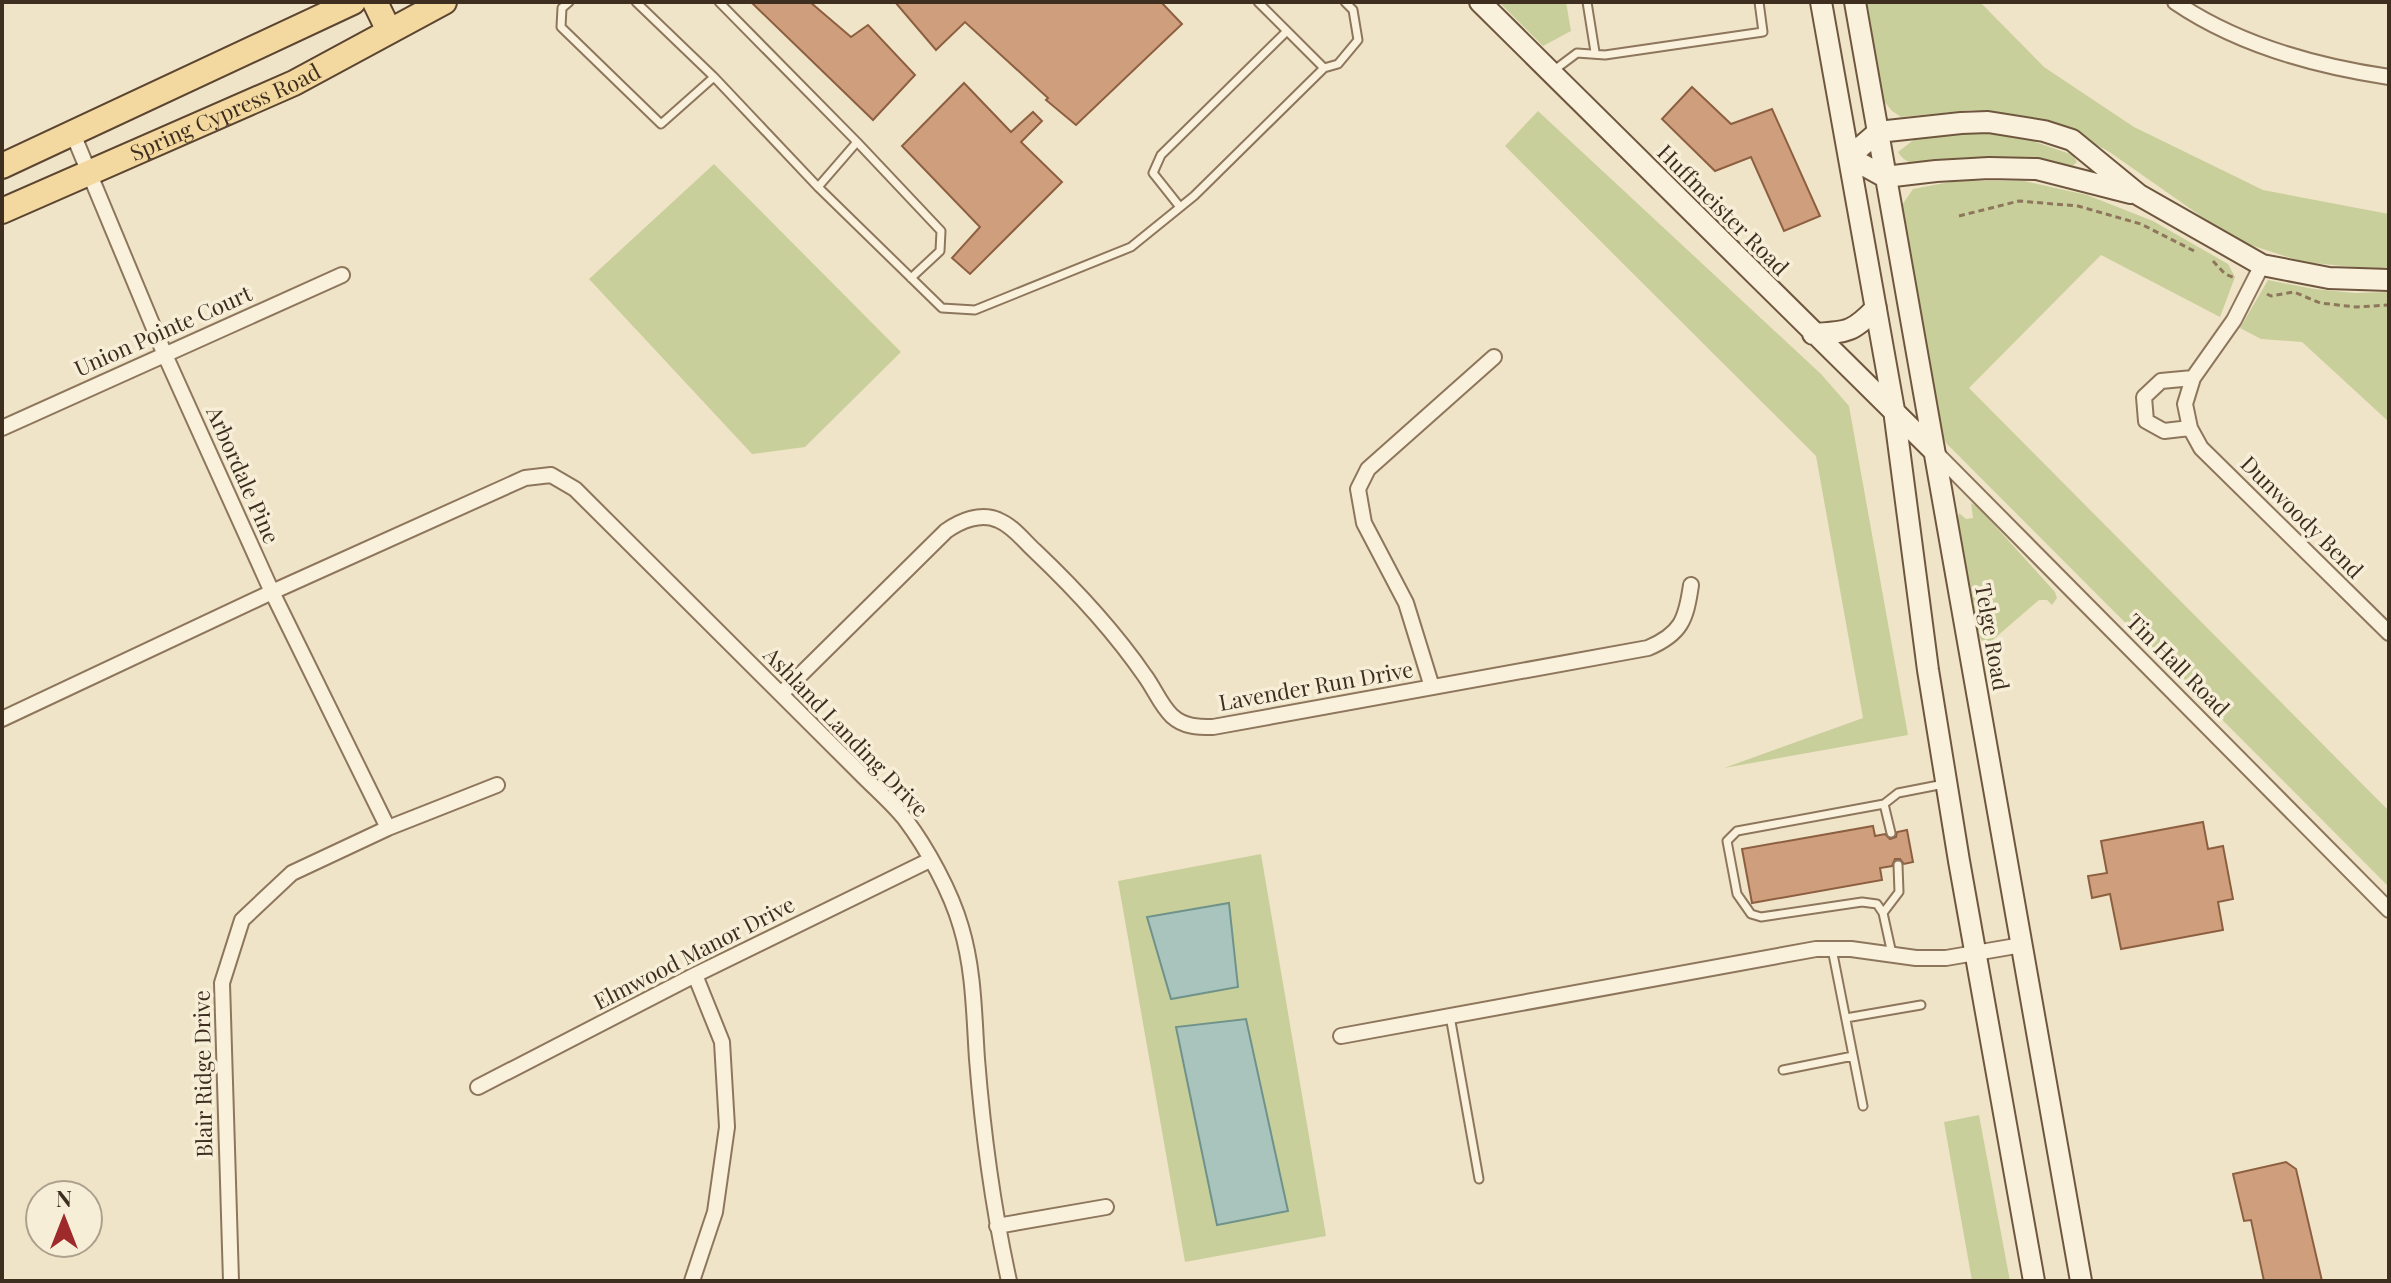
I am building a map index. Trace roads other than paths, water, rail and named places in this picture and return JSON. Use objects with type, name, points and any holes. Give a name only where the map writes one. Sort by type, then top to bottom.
[{"type":"main road","name":"Spring Cypress Road","points":[[2,166],[353,2]]},
{"type":"main road","points":[[375,2],[389,31]]},
{"type":"main road","name":"Spring Cypress Road","points":[[2,211],[294,83],[444,2]]},
{"type":"main road","name":"Huffmeister Road","points":[[1480,2],[1934,451]]},
{"type":"main road","points":[[1821,2],[1894,410],[1946,783],[2034,1281]]},
{"type":"main road","name":"Telge Road","points":[[1855,2],[2081,1281]]},
{"type":"main road","points":[[1849,157],[1878,132],[1988,122],[2044,131],[2072,140],[2139,195],[2262,265],[2329,278],[2389,280]]},
{"type":"main road","points":[[1849,157],[1885,177],[1976,168],[2037,169],[2139,195]]},
{"type":"main road","points":[[1813,334],[1842,333],[1858,327],[1876,308]]},
{"type":"street","points":[[2175,2],[2234,34],[2288,55],[2340,70],[2389,77]]},
{"type":"street","name":"Arbordale Pine","points":[[73,134],[165,355],[272,592],[388,828]]},
{"type":"street","points":[[2193,378],[2161,381],[2144,397],[2146,421],[2164,431],[2190,428],[2185,404],[2193,378],[2234,320],[2262,265]]},
{"type":"street","name":"Union Pointe Court","points":[[2,428],[342,275]]},
{"type":"street","points":[[1432,687],[1406,603],[1364,523],[1358,489],[1368,469],[1494,357]]},
{"type":"street","name":"Dunwoody Bend","points":[[2190,428],[2201,448],[2389,633]]},
{"type":"street","name":"Tin Hall Road","points":[[1934,451],[2389,910]]},
{"type":"street","name":"Ashland Landing Drive","points":[[272,592],[525,478],[551,475],[575,489],[905,819],[948,892],[961,927],[973,989],[986,1149],[1009,1281]]},
{"type":"street","name":"Lavender Run Drive","points":[[781,694],[946,531],[971,518],[997,519],[1013,529],[1106,626],[1144,674],[1170,715],[1181,723],[1195,727],[1213,727],[1648,648],[1679,629],[1688,610],[1691,585]]},
{"type":"street","points":[[2,719],[272,592]]},
{"type":"street","name":"Blair Ridge Drive","points":[[231,1281],[222,983],[242,920],[292,873],[388,828],[497,785]]},
{"type":"street","name":"Elmwood Manor Drive","points":[[478,1087],[695,975],[930,860]]},
{"type":"street","points":[[1341,1036],[1816,949],[1851,949],[1916,958],[1946,958],[2022,945]]},
{"type":"street","points":[[692,1281],[715,1212],[727,1127],[722,1042],[695,975]]},
{"type":"street","points":[[997,1226],[1106,1207]]},
{"type":"lane","points":[[569,2],[562,8],[561,27],[661,124],[714,77]]},
{"type":"lane","points":[[636,2],[942,308],[975,310],[1131,247],[1180,207],[1324,68],[1338,64],[1358,40],[1353,10],[1345,2]]},
{"type":"lane","points":[[719,2],[941,231],[940,251],[911,278]]},
{"type":"lane","points":[[1258,2],[1324,68]]},
{"type":"lane","points":[[1587,2],[1595,52]]},
{"type":"lane","points":[[1551,73],[1577,53],[1605,55],[1763,32],[1759,2]]},
{"type":"lane","points":[[1180,207],[1153,173],[1161,155],[1287,31]]},
{"type":"lane","points":[[818,187],[857,142]]},
{"type":"lane","points":[[1892,955],[1883,913],[1877,904],[1862,902],[1761,917],[1751,914],[1737,894],[1727,841],[1737,831],[1884,804],[1898,793],[1946,783]]},
{"type":"lane","points":[[1884,804],[1891,833]]},
{"type":"lane","points":[[1883,913],[1899,892],[1898,865]]},
{"type":"lane","points":[[1832,949],[1863,1106]]},
{"type":"lane","points":[[1846,1018],[1921,1005]]},
{"type":"lane","points":[[1450,1016],[1479,1179]]},
{"type":"lane","points":[[1783,1070],[1853,1056]]},
{"type":"water","points":[[1229,903],[1238,987],[1171,999],[1147,917]]},
{"type":"water","points":[[1246,1019],[1288,1211],[1217,1225],[1176,1027]]}]
